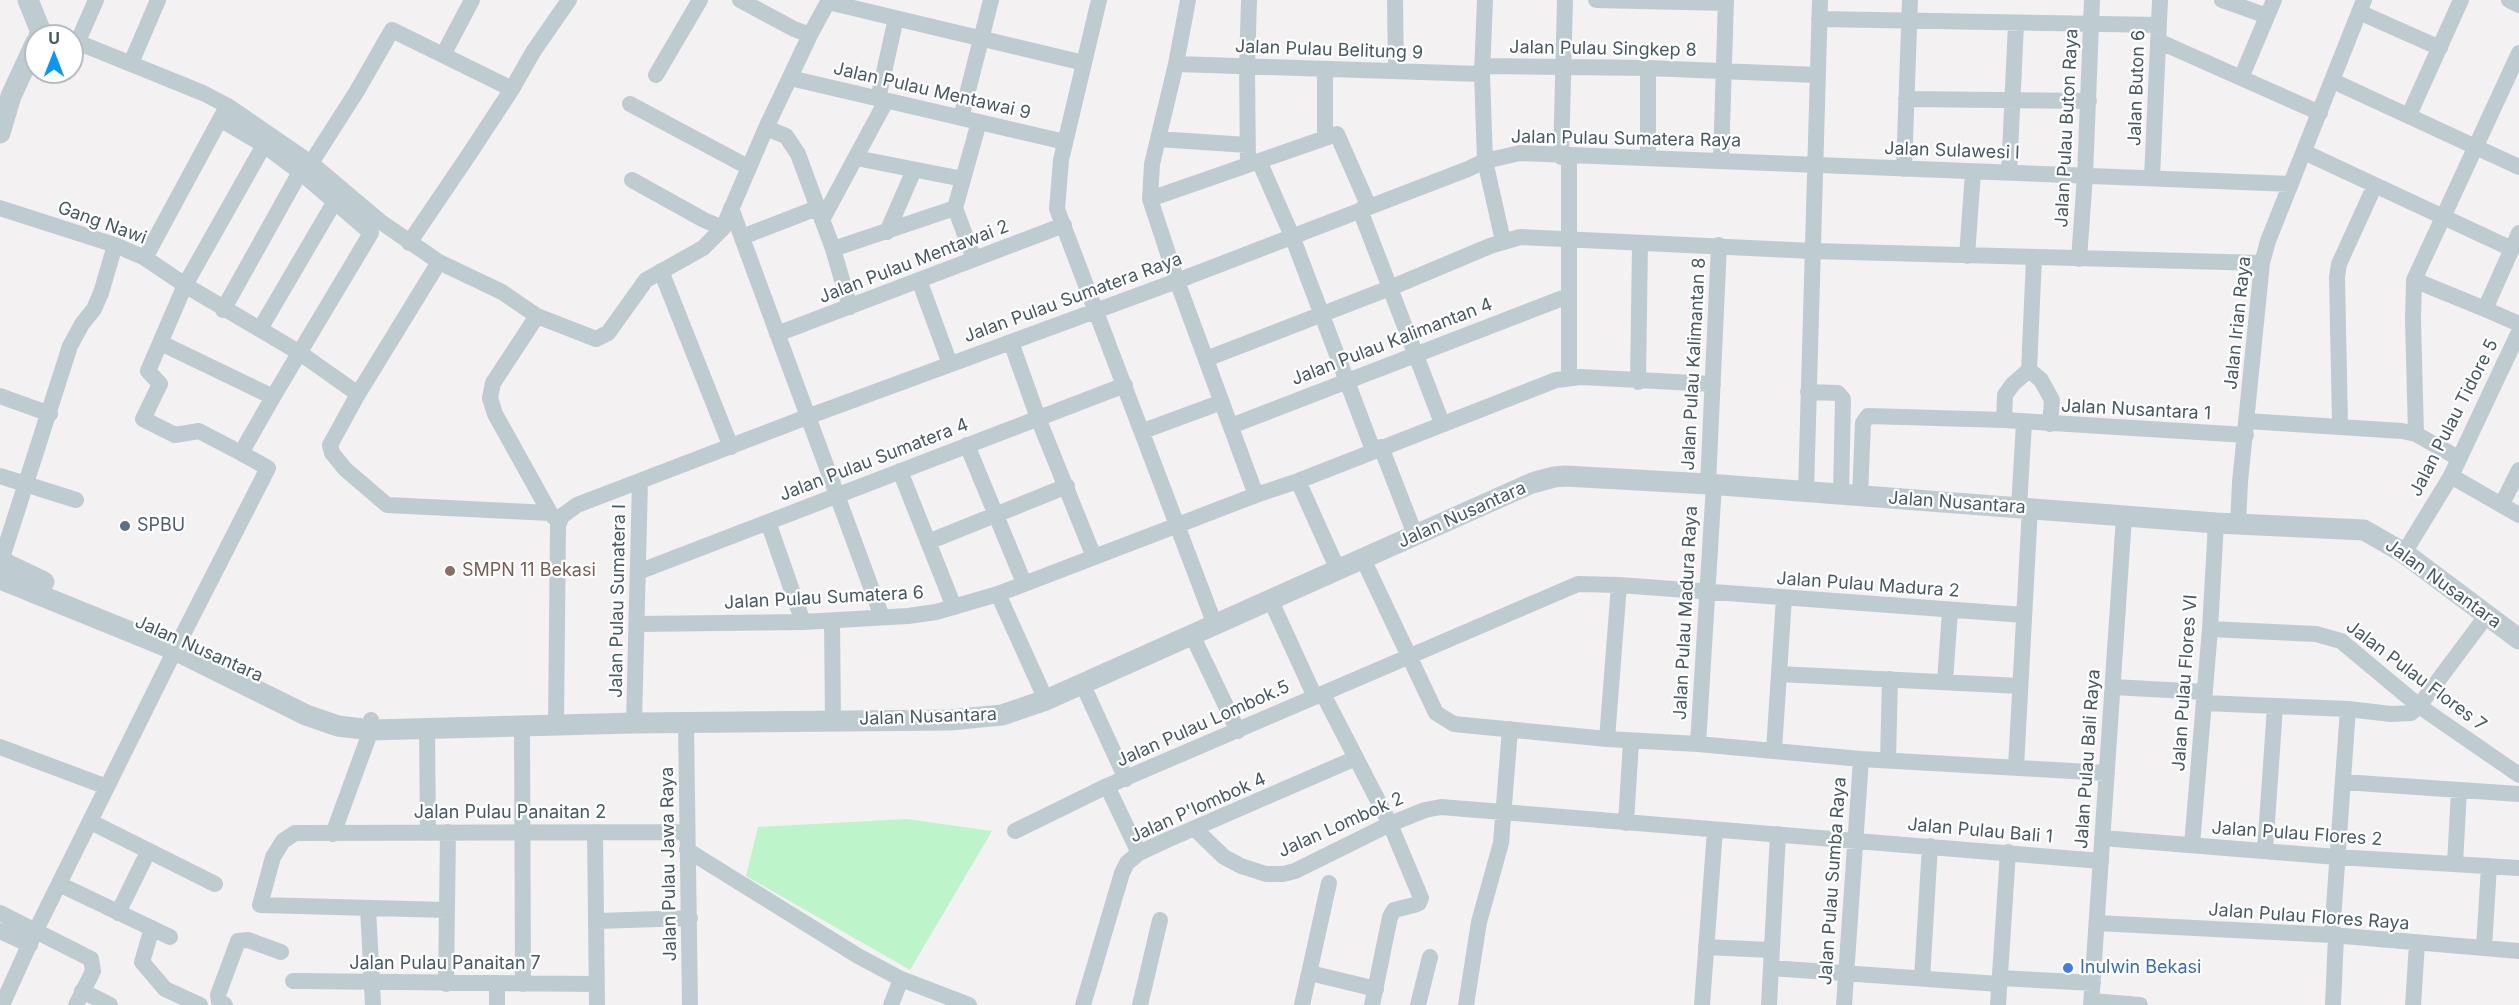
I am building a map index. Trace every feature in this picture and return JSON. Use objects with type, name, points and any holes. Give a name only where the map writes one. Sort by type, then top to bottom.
[{"type":"street","points":[[28,0],[38,24]]},
{"type":"street","points":[[83,24],[96,0]]},
{"type":"street","points":[[131,63],[158,0]]},
{"type":"street","points":[[443,55],[472,0]]},
{"type":"street","points":[[409,243],[569,0]]},
{"type":"street","points":[[656,75],[700,0]]},
{"type":"street","points":[[740,0],[810,35]]},
{"type":"street","points":[[961,118],[991,0]]},
{"type":"street","points":[[1099,0],[1065,142],[1057,209],[1215,625]]},
{"type":"street","points":[[1188,0],[1176,64],[1152,164],[1150,199],[1177,281],[1256,495]]},
{"type":"street","points":[[1250,0],[1247,145],[1253,163],[1292,236],[1347,381],[1416,537]]},
{"type":"street","points":[[1395,0],[1396,71]]},
{"type":"street","points":[[1485,0],[1482,70],[1485,161],[1503,241]]},
{"type":"street","points":[[1565,0],[1562,67],[1570,239],[1569,377],[1713,384]]},
{"type":"street","points":[[1596,0],[1726,2],[1720,160]]},
{"type":"street","points":[[1806,491],[1820,0]]},
{"type":"street","points":[[1904,169],[1910,0]]},
{"type":"street","name":"Jalan Pulau Buton Raya","points":[[2079,259],[2089,101],[2092,0]]},
{"type":"street","name":"Jalan Buton 6","points":[[2152,178],[2160,0]]},
{"type":"street","points":[[2222,0],[2267,16]]},
{"type":"street","points":[[2241,78],[2274,0]]},
{"type":"street","points":[[2409,115],[2461,0]]},
{"type":"street","points":[[224,113],[341,191],[409,243],[439,262],[502,292],[537,316],[588,338],[596,339],[602,337],[624,314],[646,280],[703,248],[723,228],[766,128],[810,35],[829,1],[1084,63]]},
{"type":"street","points":[[2361,6],[2440,48]]},
{"type":"street","name":"Jalan Irian Raya","points":[[2238,524],[2262,262],[2361,6]]},
{"type":"street","points":[[742,237],[820,214],[856,158],[882,100],[896,18]]},
{"type":"street","points":[[1819,19],[2092,25],[2158,33],[2241,78],[2320,113]]},
{"type":"street","points":[[2009,173],[2016,24]]},
{"type":"street","points":[[223,310],[305,167],[357,91],[392,30],[512,89]]},
{"type":"street","points":[[84,44],[202,93],[264,145],[305,167],[335,201],[371,233],[241,453]]},
{"type":"street","points":[[2458,458],[2416,434],[2414,279],[2475,147],[2513,83],[2519,52]]},
{"type":"street","name":"Jalan Pulau Belitung 9","points":[[1176,64],[1396,71],[1482,70]]},
{"type":"street","name":"Jalan Pulau Singkep 8","points":[[1482,70],[1562,67],[1648,68],[1817,75]]},
{"type":"street","points":[[1648,68],[1648,159]]},
{"type":"street","points":[[1325,69],[1331,136],[1365,208],[1390,288],[1442,423]]},
{"type":"street","points":[[0,133],[11,96],[24,72]]},
{"type":"street","name":"Jalan Pulau Mentawai 9","points":[[790,78],[1065,142]]},
{"type":"street","points":[[2333,81],[2519,167]]},
{"type":"street","points":[[1906,99],[2089,101]]},
{"type":"street","points":[[630,104],[748,167]]},
{"type":"street","points":[[145,258],[224,113]]},
{"type":"street","points":[[974,259],[955,208],[979,122]]},
{"type":"street","points":[[766,128],[786,136],[798,154],[833,249],[850,307]]},
{"type":"street","points":[[1150,199],[1331,136]]},
{"type":"street","points":[[1158,139],[1247,145]]},
{"type":"street","points":[[2,1005],[107,787],[268,468],[199,431],[175,435],[143,419],[160,384],[148,371],[187,287],[264,145]]},
{"type":"street","points":[[2304,152],[2444,216],[2516,241],[2485,309]]},
{"type":"street","name":"Jalan Pulau Sumatera Raya","points":[[554,517],[640,481],[807,417],[1177,281],[1468,170],[1485,161],[1520,153],[1565,157],[1720,160],[1817,166]]},
{"type":"street","points":[[856,158],[963,179]]},
{"type":"street","name":"Jalan Sulawesi I","points":[[1817,166],[2291,184]]},
{"type":"street","points":[[887,232],[915,170]]},
{"type":"street","points":[[1967,256],[1972,172]]},
{"type":"street","points":[[632,180],[723,228]]},
{"type":"street","points":[[2340,425],[2337,277],[2339,264],[2375,185]]},
{"type":"street","points":[[260,329],[335,201]]},
{"type":"street","name":"Gang Nawi","points":[[0,208],[115,245],[145,258],[223,310],[300,353],[358,394]]},
{"type":"street","points":[[731,208],[882,617]]},
{"type":"street","points":[[833,249],[955,208]]},
{"type":"street","name":"Jalan Pulau Mentawai 2","points":[[777,334],[1064,225]]},
{"type":"street","points":[[1206,359],[1390,288],[1503,241],[1520,237],[1812,251],[2262,262]]},
{"type":"street","points":[[1638,382],[1640,243]]},
{"type":"street","points":[[0,561],[50,414],[70,345],[94,309],[115,245]]},
{"type":"street","name":"Jalan Pulau Kalimantan 8","points":[[1711,484],[1719,245]]},
{"type":"street","points":[[2004,420],[2005,395],[2013,384],[2029,370],[2034,258]]},
{"type":"street","points":[[439,262],[358,394],[330,446],[332,453],[345,469],[387,505],[554,517]]},
{"type":"street","points":[[661,271],[731,447]]},
{"type":"street","points":[[2414,279],[2519,324]]},
{"type":"street","points":[[919,280],[950,364]]},
{"type":"street","name":"Jalan Pulau Kalimantan 4","points":[[1231,426],[1568,296]]},
{"type":"street","points":[[537,316],[493,383],[490,398],[495,414],[554,517],[556,726]]},
{"type":"street","name":"Jalan Pulau Tidore 5","points":[[2404,553],[2451,476],[2519,332]]},
{"type":"street","points":[[1011,342],[1038,418],[1094,557]]},
{"type":"street","points":[[161,343],[273,397]]},
{"type":"street","points":[[2029,370],[2041,380],[2052,400],[2050,424]]},
{"type":"street","name":"Jalan Pulau Sumatera 6","points":[[637,624],[832,621],[908,616],[954,607],[998,594],[1298,481],[1508,397],[1569,377]]},
{"type":"street","name":"Jalan Pulau Sumatera 4","points":[[638,572],[1125,385]]},
{"type":"street","points":[[1808,392],[1838,393],[1843,399],[1850,495]]},
{"type":"street","points":[[0,396],[50,414]]},
{"type":"street","points":[[1143,431],[1222,402]]},
{"type":"street","name":"Jalan Nusantara 1","points":[[1850,495],[1863,423],[1868,416],[2004,420],[2050,424],[2246,428],[2340,425],[2416,434]]},
{"type":"street","points":[[2016,767],[2024,615],[2024,423]]},
{"type":"street","points":[[967,446],[1024,583]]},
{"type":"street","points":[[2502,504],[2519,470]]},
{"type":"street","points":[[900,471],[954,607]]},
{"type":"street","points":[[0,476],[76,501]]},
{"type":"street","name":"Jalan Nusantara","points":[[0,561],[178,644],[334,711],[371,725],[427,729],[634,723],[989,718],[1025,709],[1416,537],[1532,483],[1554,477],[1585,476],[1711,484],[2025,507],[2216,524],[2364,530],[2404,553],[2519,639]]},
{"type":"street","points":[[2451,476],[2519,515]]},
{"type":"street","name":"Jalan Pulau Sumatera I","points":[[634,723],[640,481]]},
{"type":"street","points":[[1298,481],[1338,570]]},
{"type":"street","name":"Jalan Pulau Madura Raya","points":[[1698,744],[1708,592],[1711,484]]},
{"type":"street","points":[[928,542],[1067,486]]},
{"type":"street","name":"Jalan Pulau Bali Raya","points":[[2092,1003],[2124,516]]},
{"type":"street","points":[[768,522],[803,622]]},
{"type":"street","name":"Jalan Pulau Flores VI","points":[[2192,845],[2210,629],[2216,524]]},
{"type":"street","points":[[1363,559],[1436,713],[1454,724],[1607,739],[1698,744],[1861,759],[2107,773]]},
{"type":"street","name":"Jalan Nusantara","points":[[0,579],[178,644]]},
{"type":"street","name":"Jalan Pulau Lombok.5","points":[[1015,831],[1107,786],[1572,586],[1578,584],[1619,585]]},
{"type":"street","points":[[1607,739],[1619,585]]},
{"type":"street","name":"Jalan Pulau Madura 2","points":[[1619,585],[2024,615]]},
{"type":"street","points":[[998,594],[1046,700]]},
{"type":"street","points":[[1774,750],[1784,598]]},
{"type":"street","points":[[1271,601],[1319,695],[1356,758],[1390,824],[1421,898],[1419,903],[1394,910],[1390,917],[1374,997],[1310,973]]},
{"type":"street","points":[[1945,682],[1950,611]]},
{"type":"street","points":[[2112,687],[2275,707],[2348,709],[2406,714],[2419,706],[2487,615]]},
{"type":"street","points":[[832,621],[833,721]]},
{"type":"street","name":"Jalan Pulau Flores 7","points":[[2210,629],[2330,636],[2353,650],[2419,706],[2519,775]]},
{"type":"street","points":[[1192,635],[1238,731]]},
{"type":"street","points":[[1779,674],[2020,686]]},
{"type":"street","points":[[1888,760],[1890,679]]},
{"type":"street","points":[[1082,683],[1126,779]]},
{"type":"street","points":[[2265,851],[2275,707]]},
{"type":"street","points":[[2332,1005],[2337,857],[2348,709]]},
{"type":"street","name":"Jalan Pulau Jawa Raya","points":[[686,723],[690,1005]]},
{"type":"street","points":[[333,834],[371,725]]},
{"type":"street","points":[[522,726],[523,984]]},
{"type":"street","points":[[427,729],[428,833]]},
{"type":"street","points":[[1466,1005],[1479,922],[1498,861],[1505,813],[1510,729]]},
{"type":"street","points":[[1626,823],[1632,741]]},
{"type":"street","points":[[0,747],[107,787]]},
{"type":"street","name":"Jalan P'lombok 4","points":[[1083,1005],[1122,873],[1128,863],[1139,853],[1356,758]]},
{"type":"street","name":"Jalan Pulau Sumba Raya","points":[[1844,1005],[1861,759]]},
{"type":"street","points":[[2343,782],[2519,795]]},
{"type":"street","points":[[1107,786],[1139,853]]},
{"type":"street","points":[[2455,864],[2458,790]]},
{"type":"street","name":"Jalan Lombok 2","points":[[1194,828],[1224,856],[1241,866],[1266,874],[1294,871],[1390,824],[1425,810],[1441,807],[1714,830]]},
{"type":"street","points":[[91,822],[215,884]]},
{"type":"street","points":[[1702,1005],[1714,830]]},
{"type":"street","name":"Jalan Pulau Bali 1","points":[[1714,830],[2101,861]]},
{"type":"street","points":[[446,984],[448,832]]},
{"type":"street","points":[[595,832],[597,1005]]},
{"type":"street","name":"Jalan Pulau Panaitan 2","points":[[368,908],[260,905],[273,857],[283,841],[295,833],[687,832]]},
{"type":"street","points":[[1769,1005],[1778,834]]},
{"type":"street","name":"Jalan Pulau Flores 2","points":[[2102,838],[2337,857],[2519,868]]},
{"type":"street","points":[[1922,978],[1930,846]]},
{"type":"street","points":[[687,850],[849,951],[901,980],[969,1005]]},
{"type":"street","points":[[1998,1005],[2008,852]]},
{"type":"street","points":[[118,913],[144,860]]},
{"type":"street","points":[[2484,948],[2489,866]]},
{"type":"street","points":[[1302,1005],[1329,883]]},
{"type":"street","points":[[59,884],[170,937]]},
{"type":"street","points":[[372,1005],[368,908],[447,910]]},
{"type":"street","points":[[0,914],[33,938]]},
{"type":"street","points":[[597,921],[690,918]]},
{"type":"street","points":[[1140,1005],[1160,920]]},
{"type":"street","name":"Jalan Pulau Flores Raya","points":[[2097,923],[2334,936],[2519,951]]},
{"type":"street","points":[[152,928],[142,962],[165,989],[200,1005]]},
{"type":"street","points":[[0,931],[33,938],[92,959],[93,971],[79,998],[110,1005]]},
{"type":"street","points":[[225,1005],[219,1001],[218,994],[238,941],[248,940],[280,951]]},
{"type":"street","points":[[2413,1005],[2417,944]]},
{"type":"street","points":[[1706,947],[1772,950]]},
{"type":"street","points":[[1418,1005],[1430,957]]},
{"type":"street","points":[[1771,968],[1922,978],[2093,983]]},
{"type":"street","points":[[891,1005],[901,980]]},
{"type":"street","name":"Jalan Pulau Panaitan 7","points":[[293,981],[596,984]]},
{"type":"street","points":[[497,984],[497,1005]]},
{"type":"street","points":[[2092,1003],[2140,1005]]},
{"type":"green space","points":[[907,819],[992,831],[910,970],[746,876],[758,827]]},
{"type":"place","name":"SPBU","points":[[125,526]]},
{"type":"place","name":"SMPN 11 Bekasi","points":[[450,571]]},
{"type":"place","name":"Inulwin Bekasi","points":[[2068,968]]}]
